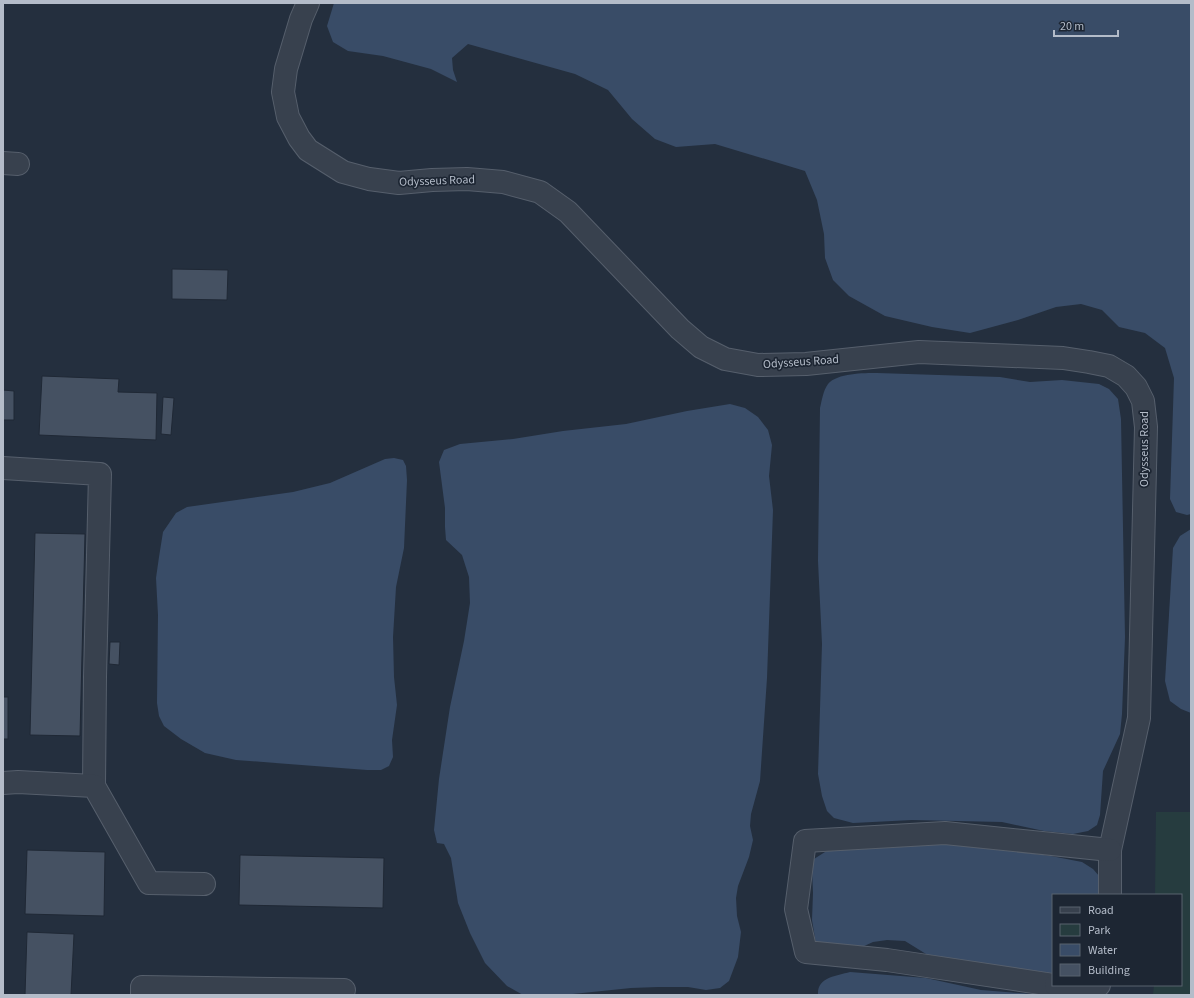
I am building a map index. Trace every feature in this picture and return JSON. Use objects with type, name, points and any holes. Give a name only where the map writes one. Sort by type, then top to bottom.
[{"type":"street","name":"Odysseus Road","points":[[308,3],[301,19],[286,69],[283,92],[288,117],[299,138],[308,150],[343,172],[369,179],[399,183],[466,179],[503,182],[540,192],[568,212],[680,329],[702,347],[725,359],[758,365],[806,364],[919,352],[1055,357],[1110,366],[1126,376],[1136,387],[1143,401],[1146,427],[1139,718],[1110,850],[1110,894]]},
{"type":"street","points":[[7,468],[100,474],[94,786],[149,883],[204,884]]},
{"type":"street","points":[[3,783],[18,782],[94,786]]},
{"type":"street","points":[[1052,985],[887,960],[806,952],[796,909],[805,841],[945,832],[1110,850]]},
{"type":"street","points":[[1062,986],[1093,990],[1098,986]]},
{"type":"street","points":[[142,995],[142,987],[344,990]]},
{"type":"green space","points":[[1156,812],[1191,812],[1191,995],[1153,995],[1154,986],[1182,986],[1182,894],[1155,894]]},
{"type":"water","points":[[334,3],[1191,3],[1191,514],[1187,515],[1176,512],[1170,499],[1174,378],[1165,348],[1145,333],[1119,327],[1102,310],[1081,304],[1056,307],[1018,320],[970,333],[932,327],[885,316],[849,296],[833,280],[825,258],[824,234],[817,200],[805,171],[715,144],[676,147],[655,139],[632,119],[608,90],[575,74],[468,44],[452,58],[453,70],[457,82],[431,69],[383,56],[348,51],[333,42],[327,26]]},
{"type":"water","points":[[877,373],[1000,377],[1030,382],[1062,380],[1099,384],[1109,389],[1118,399],[1121,419],[1125,637],[1122,714],[1120,734],[1103,771],[1100,815],[1097,825],[1088,831],[1073,834],[1044,831],[1002,822],[912,820],[853,823],[834,818],[827,811],[822,796],[818,774],[822,644],[818,561],[820,408],[825,390],[832,380],[851,374]]},
{"type":"water","points":[[730,404],[745,408],[758,417],[768,430],[772,445],[769,476],[773,510],[767,678],[760,781],[751,814],[750,826],[753,840],[749,857],[738,886],[736,898],[737,916],[741,932],[738,957],[729,981],[720,988],[706,990],[688,987],[658,987],[631,988],[563,995],[523,995],[507,986],[485,963],[470,933],[458,903],[451,858],[444,844],[437,843],[434,830],[439,779],[450,707],[464,641],[470,603],[469,577],[462,555],[446,540],[445,508],[439,462],[444,450],[460,444],[513,439],[563,431],[626,424],[687,411]]},
{"type":"water","points":[[394,458],[403,460],[406,466],[407,480],[404,548],[396,587],[393,637],[394,677],[397,705],[392,740],[393,757],[389,766],[381,770],[367,770],[236,760],[205,753],[181,739],[164,726],[159,716],[157,703],[158,615],[156,578],[163,532],[176,513],[187,507],[293,492],[330,483],[385,459]]},
{"type":"water","points":[[1191,529],[1191,713],[1181,709],[1170,701],[1165,681],[1173,548],[1180,536]]},
{"type":"water","points":[[914,843],[967,845],[1051,856],[1082,862],[1093,869],[1100,877],[1101,894],[1052,894],[1052,976],[939,962],[905,941],[887,940],[873,942],[862,947],[816,944],[812,920],[812,869],[814,859],[825,852],[838,847]]},
{"type":"water","points":[[850,972],[926,978],[981,990],[1045,995],[818,995],[821,984],[828,978]]},
{"type":"building","points":[[172,269],[228,270],[227,300],[172,299]]},
{"type":"building","points":[[42,376],[119,379],[118,392],[157,393],[156,440],[39,435]]},
{"type":"building","points":[[3,390],[14,391],[14,420],[3,420]]},
{"type":"building","points":[[163,397],[174,398],[171,435],[161,434]]},
{"type":"building","points":[[35,533],[85,534],[80,736],[30,735]]},
{"type":"building","points":[[110,642],[120,642],[119,665],[109,664]]},
{"type":"building","points":[[3,697],[8,697],[8,739],[3,739]]},
{"type":"building","points":[[27,850],[105,852],[104,916],[25,914]]},
{"type":"building","points":[[240,855],[384,858],[383,908],[239,905]]},
{"type":"building","points":[[27,932],[74,934],[71,995],[25,995]]}]
